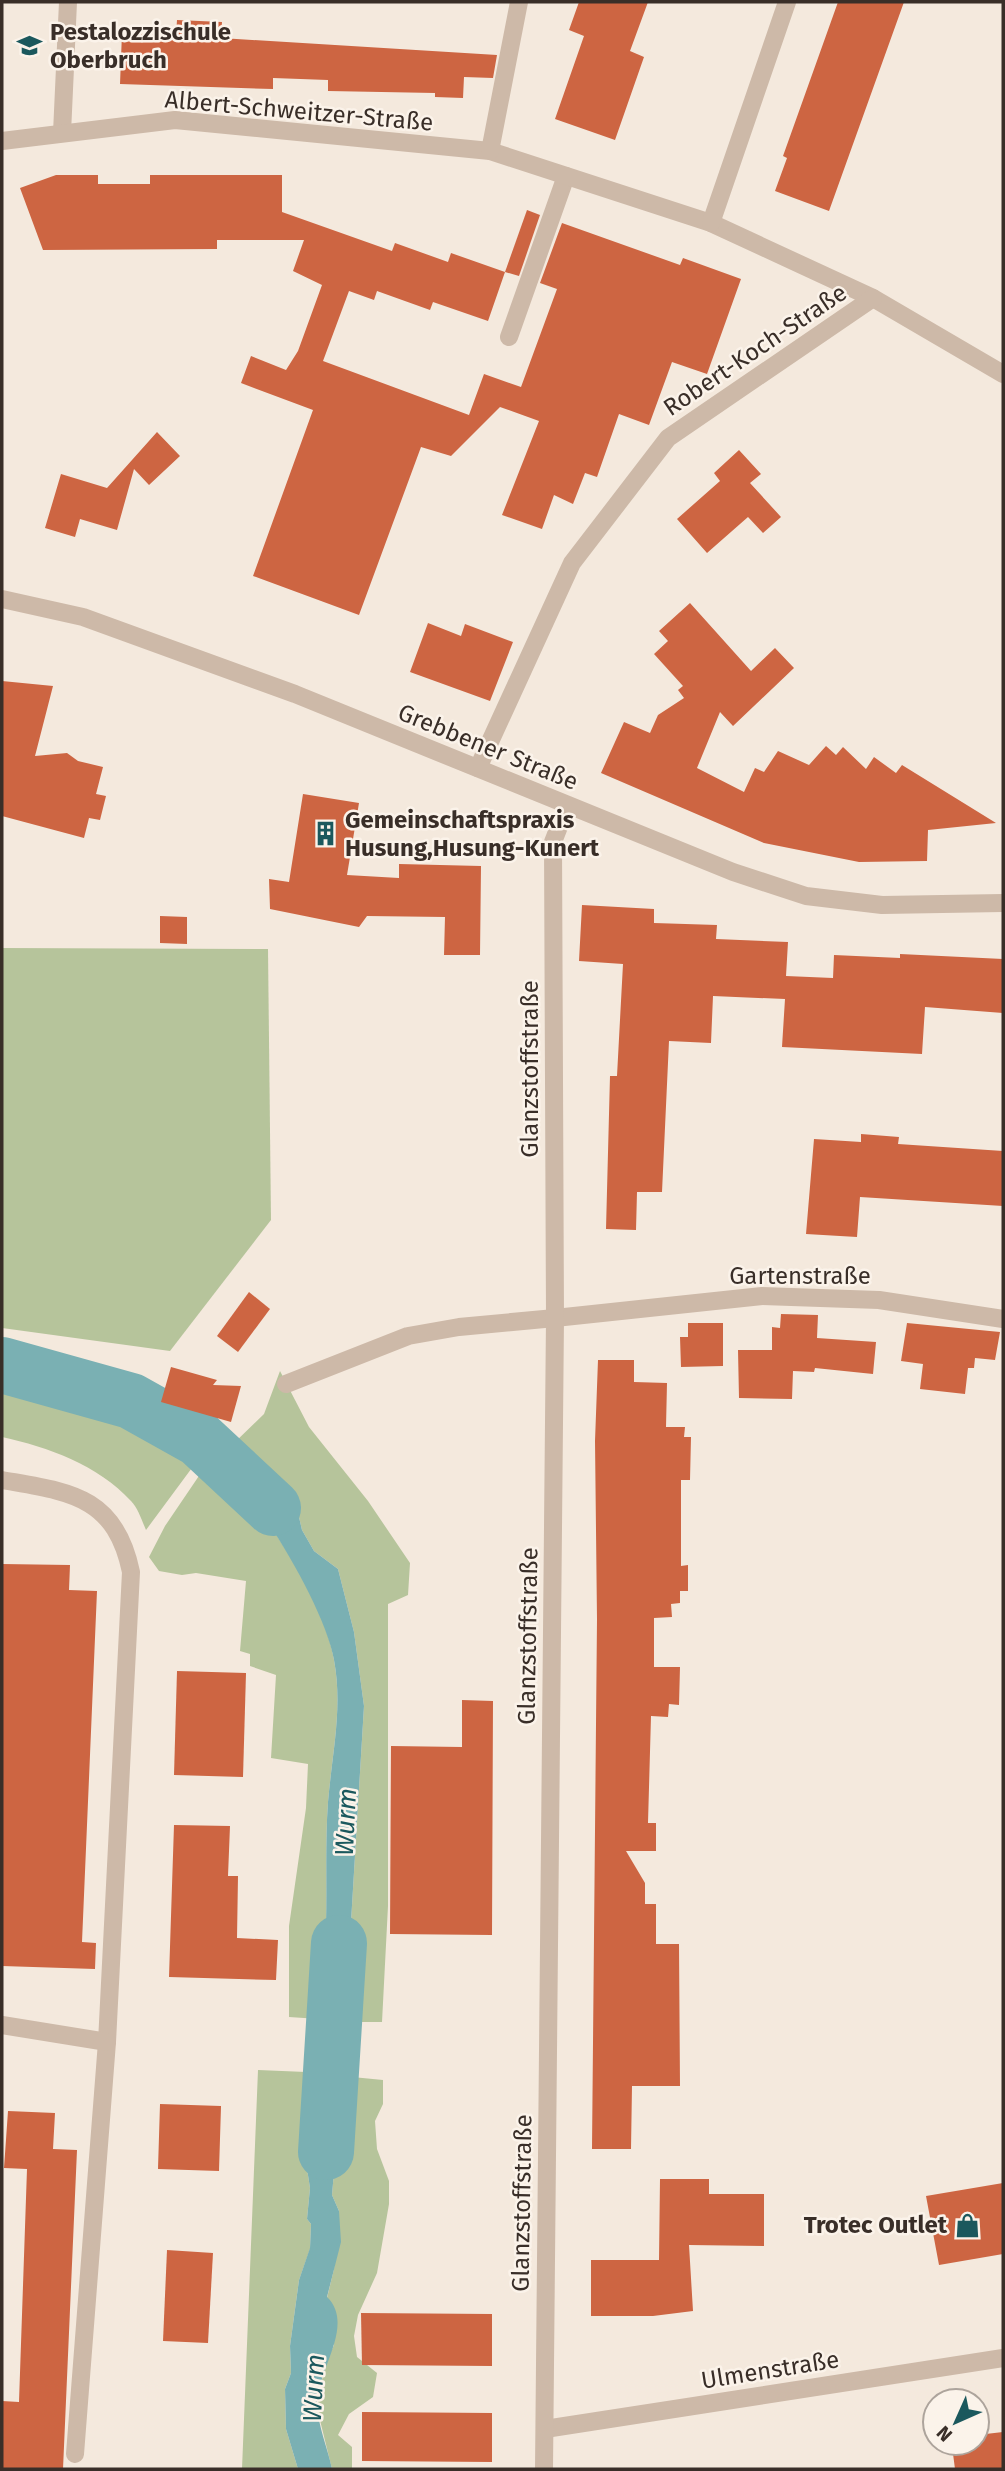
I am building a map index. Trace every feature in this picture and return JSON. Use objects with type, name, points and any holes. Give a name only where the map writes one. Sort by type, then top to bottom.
[{"type":"street","points":[[62,133],[68,2]]},
{"type":"street","points":[[490,152],[519,2]]},
{"type":"street","points":[[711,223],[786,2]]},
{"type":"street","name":"Albert-Schweitzer-Straße","points":[[2,141],[175,120],[490,152],[711,223],[873,298],[1003,374]]},
{"type":"street","points":[[509,337],[566,176]]},
{"type":"street","name":"Robert-Koch-Straße","points":[[478,768],[572,563],[668,438],[873,298]]},
{"type":"street","name":"Grebbener Straße","points":[[2,599],[83,617],[295,694],[733,872],[806,896],[882,905],[1003,903]]},
{"type":"street","name":"Glanzstoffstraße","points":[[544,2469],[555,1318],[553,842],[567,806]]},
{"type":"street","name":"Gartenstraße","points":[[286,1384],[408,1336],[459,1326],[762,1296],[879,1300],[1003,1319]]},
{"type":"street","points":[[2,1480],[54,1489],[106,1513],[125,1542],[131,1572],[107,2042],[75,2454]]},
{"type":"street","points":[[2,2025],[107,2042]]},
{"type":"street","name":"Ulmenstraße","points":[[545,2429],[1003,2358]]},
{"type":"green space","points":[[2,948],[268,949],[271,1220],[170,1351],[2,1328]]},
{"type":"green space","points":[[280,1371],[309,1427],[368,1501],[410,1563],[408,1595],[388,1604],[388,1906],[382,2022],[345,2022],[364,1706],[354,1632],[338,1569],[314,1551],[302,1530],[299,1517],[277,1487],[232,1445],[264,1414]]},
{"type":"green space","points":[[2,1380],[67,1396],[140,1425],[200,1457],[146,1530],[133,1504],[103,1477],[54,1452],[2,1437]]},
{"type":"green space","points":[[207,1464],[245,1493],[279,1538],[314,1600],[334,1660],[337,1713],[328,1802],[326,1924],[319,2019],[289,2017],[289,1926],[306,1808],[308,1764],[271,1758],[276,1675],[250,1666],[250,1654],[240,1651],[246,1581],[196,1573],[182,1575],[159,1571],[149,1557],[165,1526]]},
{"type":"green space","points":[[258,2070],[306,2072],[312,2137],[305,2156],[310,2188],[307,2219],[311,2224],[310,2249],[299,2280],[290,2346],[291,2373],[285,2389],[286,2429],[298,2469],[242,2469]]},
{"type":"green space","points":[[342,2076],[383,2080],[383,2104],[375,2121],[377,2149],[389,2181],[389,2204],[377,2273],[358,2315],[354,2336],[357,2357],[377,2373],[373,2397],[349,2414],[338,2435],[352,2447],[352,2469],[332,2469],[317,2408],[325,2364],[334,2345],[327,2298],[334,2269],[339,2211],[332,2195],[337,2160],[349,2142],[350,2118],[336,2093]]},
{"type":"water","points":[[2,1350],[116,1386],[225,1437],[200,1457],[104,1411],[2,1380]]},
{"type":"water","points":[[232,1445],[277,1487],[299,1517],[302,1530],[314,1551],[338,1569],[354,1632],[364,1706],[345,2022],[319,2019],[326,1924],[328,1802],[337,1713],[334,1660],[313,1601],[278,1538],[245,1493],[207,1464]]},
{"type":"water","points":[[306,2072],[342,2076],[336,2093],[350,2118],[349,2142],[337,2160],[332,2195],[339,2211],[341,2242],[327,2297],[335,2308],[338,2321],[318,2392],[317,2405],[332,2469],[298,2469],[286,2429],[285,2389],[291,2373],[290,2346],[299,2280],[310,2248],[311,2224],[307,2219],[310,2188],[305,2156],[312,2137]]},
{"type":"building","points":[[579,2],[648,2],[630,51],[644,57],[615,140],[555,119],[584,36],[569,30]]},
{"type":"building","points":[[838,2],[904,2],[829,211],[775,191],[787,158],[783,156]]},
{"type":"building","points":[[177,20],[222,22],[221,38],[497,55],[493,78],[464,77],[463,98],[435,97],[435,93],[328,91],[328,80],[273,78],[273,89],[120,84],[122,33],[176,35]]},
{"type":"building","points":[[56,175],[98,175],[98,184],[150,184],[150,175],[282,175],[282,212],[392,251],[395,243],[448,262],[451,253],[505,272],[488,321],[433,302],[430,310],[377,291],[374,300],[349,291],[323,361],[469,415],[484,374],[521,387],[557,289],[540,283],[562,223],[680,265],[683,258],[741,279],[707,374],[672,362],[649,425],[619,414],[597,477],[585,473],[573,504],[554,495],[542,529],[502,515],[539,421],[500,407],[451,456],[421,447],[359,615],[253,576],[313,410],[241,383],[251,356],[286,370],[298,351],[322,285],[293,271],[304,240],[217,240],[217,249],[43,250],[20,188]]},
{"type":"building","points":[[527,210],[540,215],[519,276],[505,272]]},
{"type":"building","points":[[157,432],[180,456],[149,485],[134,469],[117,530],[80,519],[75,537],[45,528],[61,474],[107,488]]},
{"type":"building","points":[[739,450],[761,474],[750,483],[781,517],[763,533],[748,517],[707,553],[677,519],[720,481],[714,473]]},
{"type":"building","points":[[690,603],[751,671],[775,648],[794,668],[733,726],[720,712],[697,768],[744,792],[755,768],[764,772],[778,751],[809,765],[826,746],[836,755],[843,747],[866,769],[874,757],[896,773],[902,765],[996,823],[928,830],[927,861],[859,862],[764,843],[601,773],[624,722],[650,733],[658,715],[684,698],[678,690],[683,686],[654,654],[668,641],[659,631]]},
{"type":"building","points":[[428,623],[461,636],[465,624],[513,642],[490,701],[410,672]]},
{"type":"building","points":[[2,681],[53,686],[35,756],[67,753],[78,761],[103,767],[96,794],[106,796],[100,820],[89,818],[84,838],[2,816]]},
{"type":"building","points":[[303,794],[359,803],[347,875],[399,878],[399,864],[481,866],[480,955],[444,955],[445,917],[367,916],[359,927],[270,909],[269,879],[289,882]]},
{"type":"building","points":[[582,905],[654,909],[654,923],[717,925],[716,939],[788,942],[786,976],[833,978],[834,955],[900,958],[900,954],[1003,959],[1003,1013],[925,1007],[922,1054],[782,1047],[785,999],[713,996],[711,1043],[669,1041],[662,1192],[637,1192],[636,1230],[606,1229],[610,1076],[617,1076],[623,964],[579,961]]},
{"type":"building","points":[[160,916],[187,917],[187,944],[160,943]]},
{"type":"building","points":[[861,1134],[899,1137],[898,1144],[1003,1151],[1003,1206],[860,1197],[857,1237],[806,1234],[814,1139],[861,1142]]},
{"type":"building","points":[[249,1292],[270,1309],[238,1352],[217,1336]]},
{"type":"building","points":[[781,1314],[818,1315],[817,1338],[876,1342],[873,1374],[815,1368],[814,1372],[793,1371],[792,1399],[739,1398],[738,1350],[772,1350],[772,1327],[780,1328]]},
{"type":"building","points":[[688,1323],[723,1323],[723,1366],[681,1367],[680,1337],[688,1337]]},
{"type":"building","points":[[907,1323],[1000,1332],[995,1360],[975,1358],[974,1368],[968,1368],[965,1394],[920,1389],[923,1364],[901,1361]]},
{"type":"building","points":[[598,1360],[634,1360],[634,1382],[667,1383],[666,1427],[685,1427],[684,1437],[691,1437],[690,1480],[681,1480],[681,1566],[688,1565],[688,1591],[680,1591],[680,1603],[671,1604],[672,1617],[654,1618],[654,1667],[680,1667],[679,1705],[669,1704],[668,1717],[651,1716],[648,1823],[656,1823],[656,1851],[626,1851],[645,1883],[645,1904],[656,1904],[656,1944],[679,1944],[680,2086],[632,2086],[631,2149],[592,2149],[597,1619],[595,1441]]},
{"type":"building","points":[[171,1367],[217,1380],[213,1385],[241,1386],[231,1422],[161,1402]]},
{"type":"building","points":[[2,1564],[70,1565],[69,1590],[97,1591],[82,1942],[96,1943],[95,1969],[2,1966]]},
{"type":"building","points":[[177,1671],[246,1673],[243,1777],[174,1775]]},
{"type":"building","points":[[462,1700],[493,1701],[492,1935],[390,1934],[391,1746],[462,1747]]},
{"type":"building","points":[[174,1825],[230,1826],[228,1876],[238,1876],[237,1938],[278,1940],[276,1980],[169,1977]]},
{"type":"building","points":[[160,2104],[221,2106],[219,2171],[158,2169]]},
{"type":"building","points":[[8,2111],[55,2113],[53,2149],[77,2150],[63,2469],[2,2469],[2,2401],[19,2402],[27,2169],[4,2168]]},
{"type":"building","points":[[660,2179],[709,2179],[709,2194],[764,2194],[764,2246],[689,2245],[693,2311],[653,2316],[591,2316],[591,2260],[659,2260]]},
{"type":"building","name":"Trotec Outlet","points":[[1003,2183],[1003,2254],[939,2265],[926,2196]]},
{"type":"building","points":[[167,2250],[213,2253],[208,2343],[163,2341]]},
{"type":"building","points":[[361,2313],[492,2314],[492,2366],[362,2365]]},
{"type":"building","points":[[362,2412],[492,2413],[492,2462],[362,2461]]},
{"type":"building","points":[[1003,2432],[1003,2469],[955,2469],[953,2457],[991,2457],[991,2433]]},
{"type":"waterway","name":"Wurm","points":[[2,1365],[131,1401],[199,1439],[273,1508]]},
{"type":"waterway","name":"Wurm","points":[[326,2152],[339,1943]]},
{"type":"place","name":"Pestalozzischule Oberbruch","points":[[30,46]]},
{"type":"place","name":"Gemeinschaftspraxis Husung,Husung-Kunert","points":[[325,834]]},
{"type":"place","name":"Trotec Outlet","points":[[967,2225]]}]
